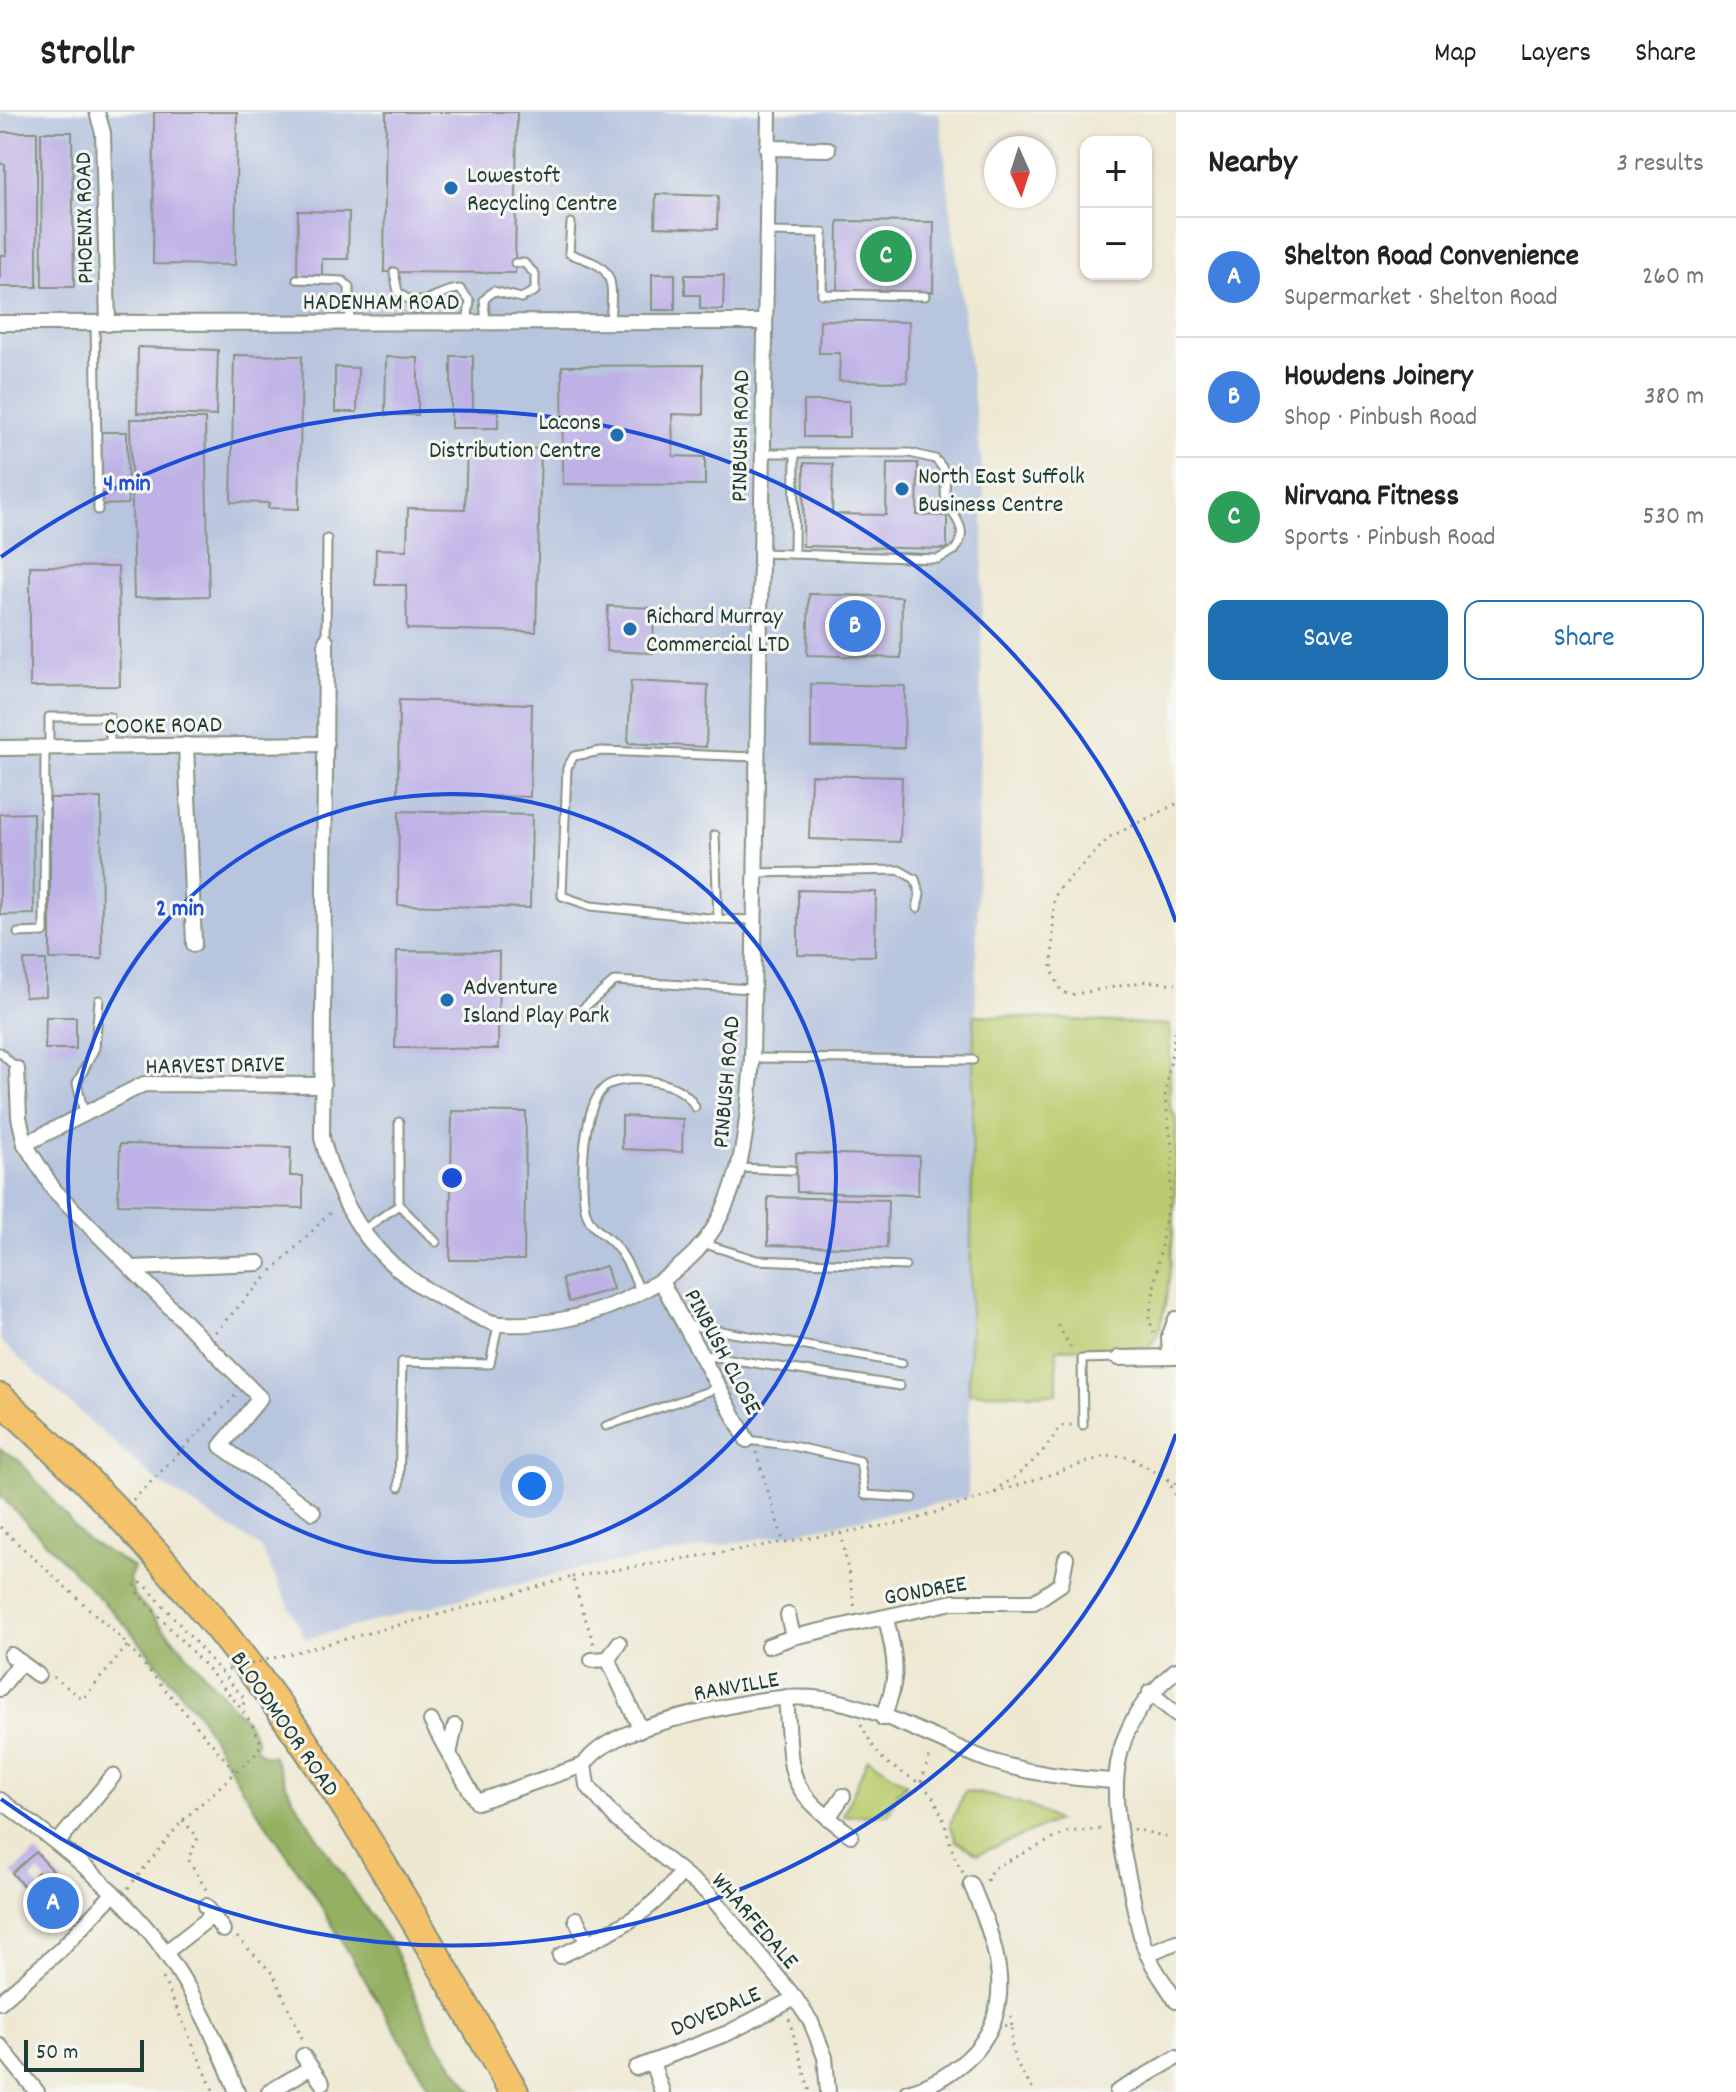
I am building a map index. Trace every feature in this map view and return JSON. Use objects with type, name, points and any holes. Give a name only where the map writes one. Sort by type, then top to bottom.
[{"type":"highway","name":"BLOODMOOR ROAD","points":[[0,1398],[120,1514],[237,1653],[310,1753],[388,1875],[514,2092]]},
{"type":"street","name":"PHOENIX ROAD","points":[[97,112],[103,133],[102,324]]},
{"type":"street","name":"PINBUSH ROAD","points":[[498,1325],[588,1316],[662,1283],[714,1228],[746,1142],[752,1058],[769,112]]},
{"type":"street","points":[[767,148],[828,149]]},
{"type":"street","name":"HADENHAM ROAD","points":[[0,323],[763,322]]},
{"type":"street","points":[[326,641],[322,1138],[343,1201],[361,1232],[403,1276],[424,1291],[498,1325]]},
{"type":"street","name":"COOKE ROAD","points":[[0,748],[326,744]]},
{"type":"street","points":[[186,745],[194,944]]},
{"type":"street","points":[[17,1069],[25,1144],[54,1190],[260,1398],[221,1446],[313,1512]]},
{"type":"street","name":"HARVEST DRIVE","points":[[25,1144],[144,1084],[323,1085]]},
{"type":"street","points":[[131,1268],[259,1263]]},
{"type":"street","name":"PINBUSH CLOSE","points":[[662,1283],[704,1355],[747,1440]]},
{"type":"street","points":[[1119,1358],[1173,1356],[1169,1337],[1176,1319]]},
{"type":"street","name":"GONDREE","points":[[768,1646],[793,1637],[953,1602],[1034,1602],[1065,1588],[1066,1558]]},
{"type":"street","points":[[788,1615],[793,1637]]},
{"type":"street","points":[[883,1718],[895,1687],[897,1668],[886,1618]]},
{"type":"street","points":[[619,1643],[600,1660],[641,1730]]},
{"type":"street","points":[[0,1689],[16,1659],[38,1675]]},
{"type":"street","points":[[1176,1670],[1150,1692],[1126,1734],[1113,1781],[1116,1825],[1147,1954],[1176,2001]]},
{"type":"street","points":[[1150,1692],[1176,1714]]},
{"type":"street","points":[[786,1697],[789,1769],[803,1797],[851,1835]]},
{"type":"street","name":"RANVILLE","points":[[431,1721],[477,1802],[584,1765],[593,1751],[641,1730],[746,1701],[786,1697],[827,1699],[1046,1777],[1113,1781]]},
{"type":"street","points":[[449,1754],[455,1726]]},
{"type":"street","name":"WHARFEDALE","points":[[584,1765],[587,1785],[617,1820],[709,1894],[789,2001],[811,2022],[825,2057],[828,2092]]},
{"type":"street","points":[[58,1842],[113,1776]]},
{"type":"street","points":[[828,1818],[843,1796]]},
{"type":"street","points":[[0,1800],[58,1842],[119,1893],[162,1959],[203,2012],[237,2092]]},
{"type":"street","points":[[560,1956],[637,1918],[659,1901],[681,1873]]},
{"type":"street","points":[[907,2092],[954,2071],[981,2046],[994,2022],[1001,1988],[999,1957],[971,1884]]},
{"type":"street","points":[[0,2002],[119,1893]]},
{"type":"street","points":[[162,1959],[209,1911],[223,1930]]},
{"type":"street","points":[[576,1919],[588,1943]]},
{"type":"street","points":[[1147,1954],[1176,1942]]},
{"type":"street","name":"DOVEDALE","points":[[636,2068],[728,2033],[789,2001]]},
{"type":"street","points":[[0,2046],[37,2092]]},
{"type":"street","points":[[269,2092],[306,2055],[322,2083]]},
{"type":"street","points":[[1117,2092],[1176,2058]]},
{"type":"street","name":"DOVEDALE","points":[[652,2062],[662,2092]]},
{"type":"lane","points":[[571,223],[569,253],[595,263],[607,272],[612,282],[610,322]]},
{"type":"lane","points":[[765,232],[823,233],[822,294],[925,296]]},
{"type":"lane","points":[[486,323],[484,300],[493,291],[521,298],[535,291],[535,274],[524,263],[515,263]]},
{"type":"lane","points":[[394,272],[398,292],[411,302],[433,301],[452,289],[460,289],[470,301],[467,323]]},
{"type":"lane","points":[[297,279],[343,281],[349,287],[350,323]]},
{"type":"lane","points":[[98,510],[102,324]]},
{"type":"lane","points":[[759,553],[938,559],[955,550],[961,533],[960,519],[949,506],[947,498],[947,475],[935,459],[910,453],[761,453]]},
{"type":"lane","points":[[794,554],[795,453]]},
{"type":"lane","points":[[326,641],[327,539]]},
{"type":"lane","points":[[18,933],[44,932],[49,717],[110,717],[110,746]]},
{"type":"lane","points":[[754,920],[591,906],[562,896],[567,768],[574,756],[602,751],[756,757]]},
{"type":"lane","points":[[715,835],[718,919]]},
{"type":"lane","points":[[755,873],[899,870],[915,879],[920,894],[917,908]]},
{"type":"lane","points":[[581,1010],[615,981],[753,989]]},
{"type":"lane","points":[[84,1113],[77,1083],[95,1048],[99,1000]]},
{"type":"lane","points":[[0,1052],[17,1069]]},
{"type":"lane","points":[[752,1058],[973,1060]]},
{"type":"lane","points":[[641,1292],[618,1248],[599,1234],[585,1209],[585,1131],[600,1092],[617,1082],[639,1080],[671,1086],[683,1092],[695,1107]]},
{"type":"lane","points":[[399,1122],[399,1205],[436,1242]]},
{"type":"lane","points":[[738,1168],[792,1170]]},
{"type":"lane","points":[[361,1232],[399,1205]]},
{"type":"lane","points":[[703,1243],[757,1260],[905,1266]]},
{"type":"lane","points":[[399,1487],[402,1362],[490,1364],[498,1325]]},
{"type":"lane","points":[[687,1325],[902,1363]]},
{"type":"lane","points":[[704,1355],[900,1386]]},
{"type":"lane","points":[[1083,1425],[1082,1359],[1119,1358]]},
{"type":"lane","points":[[606,1426],[721,1388]]},
{"type":"lane","points":[[747,1440],[788,1445],[860,1461],[865,1495],[913,1498]]},
{"type":"path","points":[[1176,804],[1110,837],[1067,879],[1054,902],[1052,958],[1055,982],[1061,991],[1070,995],[1147,981],[1176,984]]},
{"type":"path","points":[[1169,1337],[1151,1331],[1149,1319],[1175,1153],[1165,1098],[1176,1025]]},
{"type":"path","points":[[205,1343],[343,1201]]},
{"type":"path","points":[[1058,1325],[1071,1350],[1082,1359]]},
{"type":"path","points":[[120,1514],[246,1384]]},
{"type":"path","points":[[995,1493],[999,1485],[1012,1480],[1054,1439],[1060,1426],[1083,1425]]},
{"type":"path","points":[[747,1440],[754,1445],[783,1540]]},
{"type":"path","points":[[220,1672],[572,1577],[907,1522],[1106,1456],[1129,1457],[1176,1484]]},
{"type":"path","points":[[1167,1479],[1176,1495]]},
{"type":"path","points":[[0,1527],[128,1645],[236,1772]]},
{"type":"path","points":[[841,1533],[858,1624]]},
{"type":"path","points":[[572,1577],[600,1660]]},
{"type":"path","points":[[119,1893],[183,1820],[261,1745],[259,1732],[243,1709],[138,1594],[135,1585],[140,1582],[146,1586],[244,1698],[243,1709]]},
{"type":"path","points":[[38,1675],[50,1674],[83,1699],[128,1645]]},
{"type":"path","points":[[856,1709],[873,1748],[886,1762],[921,1782],[935,1801],[955,1862],[971,1884]]},
{"type":"path","points":[[921,1782],[935,1739]]},
{"type":"path","points":[[183,1820],[198,1838],[188,1859],[209,1894],[209,1911]]},
{"type":"path","points":[[990,1892],[987,1881],[992,1869],[1067,1832],[1116,1825],[1168,1837]]},
{"type":"path","points":[[223,1930],[237,1937],[273,1974],[306,2055]]},
{"type":"path","points":[[162,1959],[214,2092]]},
{"type":"path","points":[[789,2001],[810,2092]]},
{"type":"path","points":[[1011,2010],[1011,2054],[1016,2068],[1034,2092]]},
{"type":"path","points":[[994,2022],[1012,2028]]},
{"type":"shaded area","points":[[0,112],[939,112],[984,483],[968,1497],[792,1533],[569,1571],[305,1639],[261,1548],[158,1482],[0,1341]]},
{"type":"green space","points":[[974,1015],[1170,1025],[1170,1106],[1176,1118],[1175,1204],[1165,1307],[1158,1332],[1149,1347],[1057,1349],[1057,1394],[969,1393]]},
{"type":"green space","points":[[0,1449],[19,1460],[84,1538],[134,1568],[129,1579],[134,1595],[249,1724],[257,1741],[255,1748],[263,1755],[273,1756],[292,1797],[319,1840],[393,1947],[434,2038],[473,2092],[432,2092],[312,1891],[244,1792],[199,1715],[129,1629],[0,1495]]},
{"type":"green space","points":[[868,1758],[907,1784],[897,1793],[888,1815],[843,1816]]},
{"type":"green space","points":[[965,1791],[1024,1804],[1057,1821],[978,1854],[956,1841],[950,1824]]},
{"type":"building","points":[[154,112],[237,112],[235,265],[153,264]]},
{"type":"building","name":"Lowestoft Recycling Centre","points":[[386,112],[517,112],[515,273],[384,272]]},
{"type":"building","points":[[0,132],[37,132],[37,287],[0,287],[0,255],[6,255],[5,164],[0,164]]},
{"type":"building","points":[[41,132],[72,132],[74,287],[42,287]]},
{"type":"building","points":[[656,194],[718,196],[717,229],[655,227]]},
{"type":"building","points":[[298,211],[349,212],[348,259],[322,259],[322,275],[297,275]]},
{"type":"building","points":[[838,221],[934,222],[933,292],[837,290]]},
{"type":"building","points":[[652,274],[675,274],[675,310],[652,310]]},
{"type":"building","points":[[685,275],[724,275],[723,310],[700,309],[700,295],[685,295]]},
{"type":"building","points":[[820,320],[909,322],[907,382],[839,381],[840,353],[819,353]]},
{"type":"building","points":[[138,347],[218,350],[216,416],[137,413]]},
{"type":"building","points":[[234,355],[302,356],[299,509],[268,508],[269,503],[231,502]]},
{"type":"building","points":[[451,356],[473,356],[473,411],[498,411],[498,428],[451,428]]},
{"type":"building","points":[[386,357],[418,358],[418,415],[385,415]]},
{"type":"building","name":"Lacons Distribution Centre","points":[[703,365],[703,415],[672,414],[673,456],[705,457],[705,485],[563,484],[562,366]]},
{"type":"building","points":[[335,367],[358,368],[357,412],[335,412]]},
{"type":"building","points":[[804,401],[849,401],[849,437],[804,437]]},
{"type":"building","points":[[130,419],[205,419],[209,596],[134,598]]},
{"type":"building","points":[[101,432],[127,432],[128,504],[102,505]]},
{"type":"building","points":[[467,447],[541,449],[536,632],[407,629],[406,585],[375,585],[376,549],[407,550],[408,508],[465,509]]},
{"type":"building","name":"North East Suffolk Business Centre","points":[[804,463],[833,464],[832,514],[886,515],[887,463],[918,463],[917,515],[947,516],[947,549],[803,546]]},
{"type":"building","points":[[30,566],[118,567],[120,686],[30,687]]},
{"type":"building","points":[[809,594],[902,597],[901,658],[807,655]]},
{"type":"building","name":"Richard Murray Commercial LTD","points":[[608,606],[654,608],[653,653],[606,651]]},
{"type":"building","points":[[631,681],[708,685],[706,747],[628,743]]},
{"type":"building","points":[[811,684],[905,686],[904,748],[811,746]]},
{"type":"building","points":[[399,700],[532,704],[530,797],[398,794]]},
{"type":"building","points":[[811,775],[902,777],[900,842],[809,839]]},
{"type":"building","points":[[50,798],[101,798],[102,959],[50,959]]},
{"type":"building","points":[[399,811],[532,815],[530,908],[398,905]]},
{"type":"building","points":[[33,813],[34,914],[0,915],[0,814]]},
{"type":"building","points":[[798,890],[876,892],[875,956],[798,955]]},
{"type":"building","name":"Adventure Island Play Park","points":[[397,951],[499,952],[498,1049],[395,1048]]},
{"type":"building","points":[[24,960],[46,960],[46,996],[25,997]]},
{"type":"building","points":[[46,1017],[76,1017],[76,1049],[45,1049]]},
{"type":"building","points":[[452,1111],[526,1112],[524,1260],[450,1260]]},
{"type":"building","points":[[622,1116],[683,1119],[682,1152],[622,1149]]},
{"type":"building","points":[[120,1144],[291,1147],[290,1176],[303,1176],[303,1208],[118,1204]]},
{"type":"building","points":[[796,1153],[919,1156],[918,1195],[797,1192]]},
{"type":"building","points":[[768,1197],[888,1200],[887,1248],[768,1245]]},
{"type":"building","points":[[606,1266],[613,1289],[569,1302],[562,1279]]},
{"type":"building","points":[[36,1852],[76,1896],[52,1918],[12,1873]],"holes":[[[38,1872],[53,1889],[46,1896],[31,1879]]]},
{"type":"place","name":"Lowestoft Recycling Centre","points":[[451,188]]},
{"type":"place","name":"Nirvana Fitness","points":[[886,256]]},
{"type":"place","name":"Lacons Distribution Centre","points":[[617,435]]},
{"type":"place","name":"North East Suffolk Business Centre","points":[[902,489]]},
{"type":"place","name":"Howdens Joinery","points":[[855,626]]},
{"type":"place","name":"Richard Murray Commercial LTD","points":[[630,629]]},
{"type":"place","name":"Adventure Island Play Park","points":[[447,1000]]},
{"type":"place","name":"Shelton Road Convenience","points":[[53,1903]]}]
